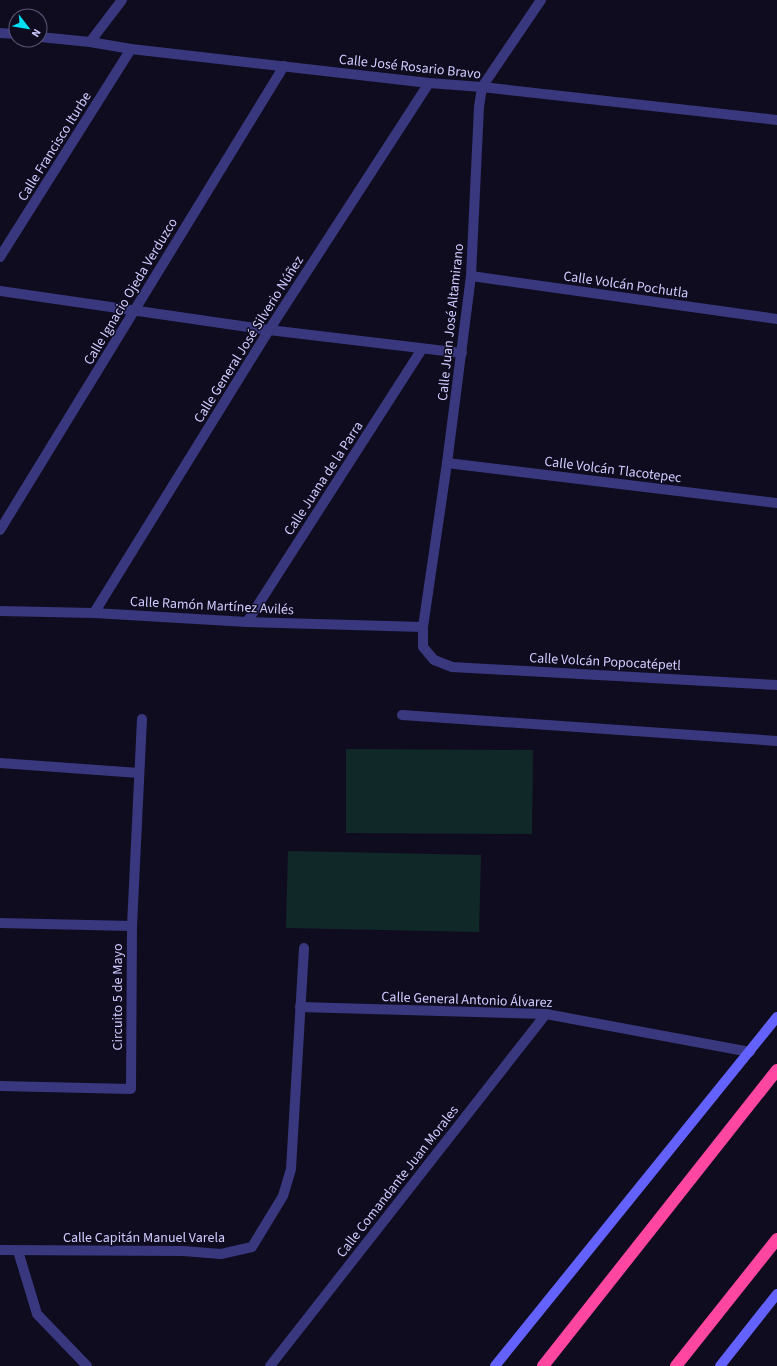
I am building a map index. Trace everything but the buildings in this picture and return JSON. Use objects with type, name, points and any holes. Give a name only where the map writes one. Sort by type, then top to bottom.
[{"type":"highway","points":[[543,1366],[777,1070]]},
{"type":"highway","points":[[676,1366],[777,1239]]},
{"type":"main road","points":[[495,1366],[777,1017]]},
{"type":"main road","points":[[720,1366],[777,1294]]},
{"type":"street","points":[[90,42],[122,0]]},
{"type":"street","name":"Calle Juan José Altamirano","points":[[434,660],[423,647],[423,627],[447,463],[471,276],[479,107],[482,87],[541,0]]},
{"type":"street","name":"Calle José Rosario Bravo","points":[[48,38],[90,42],[131,49],[430,83],[482,87],[777,120]]},
{"type":"street","name":"Calle Francisco Iturbe","points":[[0,257],[131,49]]},
{"type":"street","name":"Calle Ignacio Ojeda Verduzco","points":[[0,530],[284,66]]},
{"type":"street","name":"Calle General José Silverio Núñez","points":[[94,613],[269,330],[430,83]]},
{"type":"street","name":"Calle Volcán Pochutla","points":[[471,276],[777,319]]},
{"type":"street","points":[[0,291],[269,330],[462,353]]},
{"type":"street","name":"Calle Juana de la Parra","points":[[247,622],[422,349]]},
{"type":"street","name":"Calle Volcán Tlacotepec","points":[[447,463],[777,503]]},
{"type":"street","name":"Calle Ramón Martínez Avilés","points":[[0,611],[94,613],[247,622],[423,627]]},
{"type":"street","name":"Calle Volcán Popocatépetl","points":[[434,660],[452,667],[777,685]]},
{"type":"street","points":[[402,715],[777,741]]},
{"type":"street","name":"Circuito 5 de Mayo","points":[[0,1086],[131,1089],[132,926],[142,719]]},
{"type":"street","points":[[0,763],[139,773]]},
{"type":"street","points":[[0,923],[132,926]]},
{"type":"street","name":"Calle Capitán Manuel Varela","points":[[0,1250],[183,1251],[220,1254],[252,1247],[283,1196],[291,1169],[304,948]]},
{"type":"street","name":"Calle General Antonio Álvarez","points":[[300,1007],[546,1014],[750,1052]]},
{"type":"street","name":"Calle Comandante Juan Morales","points":[[270,1366],[546,1014]]},
{"type":"street","points":[[18,1250],[37,1314],[87,1366]]},
{"type":"green space","points":[[346,749],[533,750],[532,834],[346,833]]},
{"type":"green space","points":[[288,851],[481,855],[479,932],[286,928]]}]
